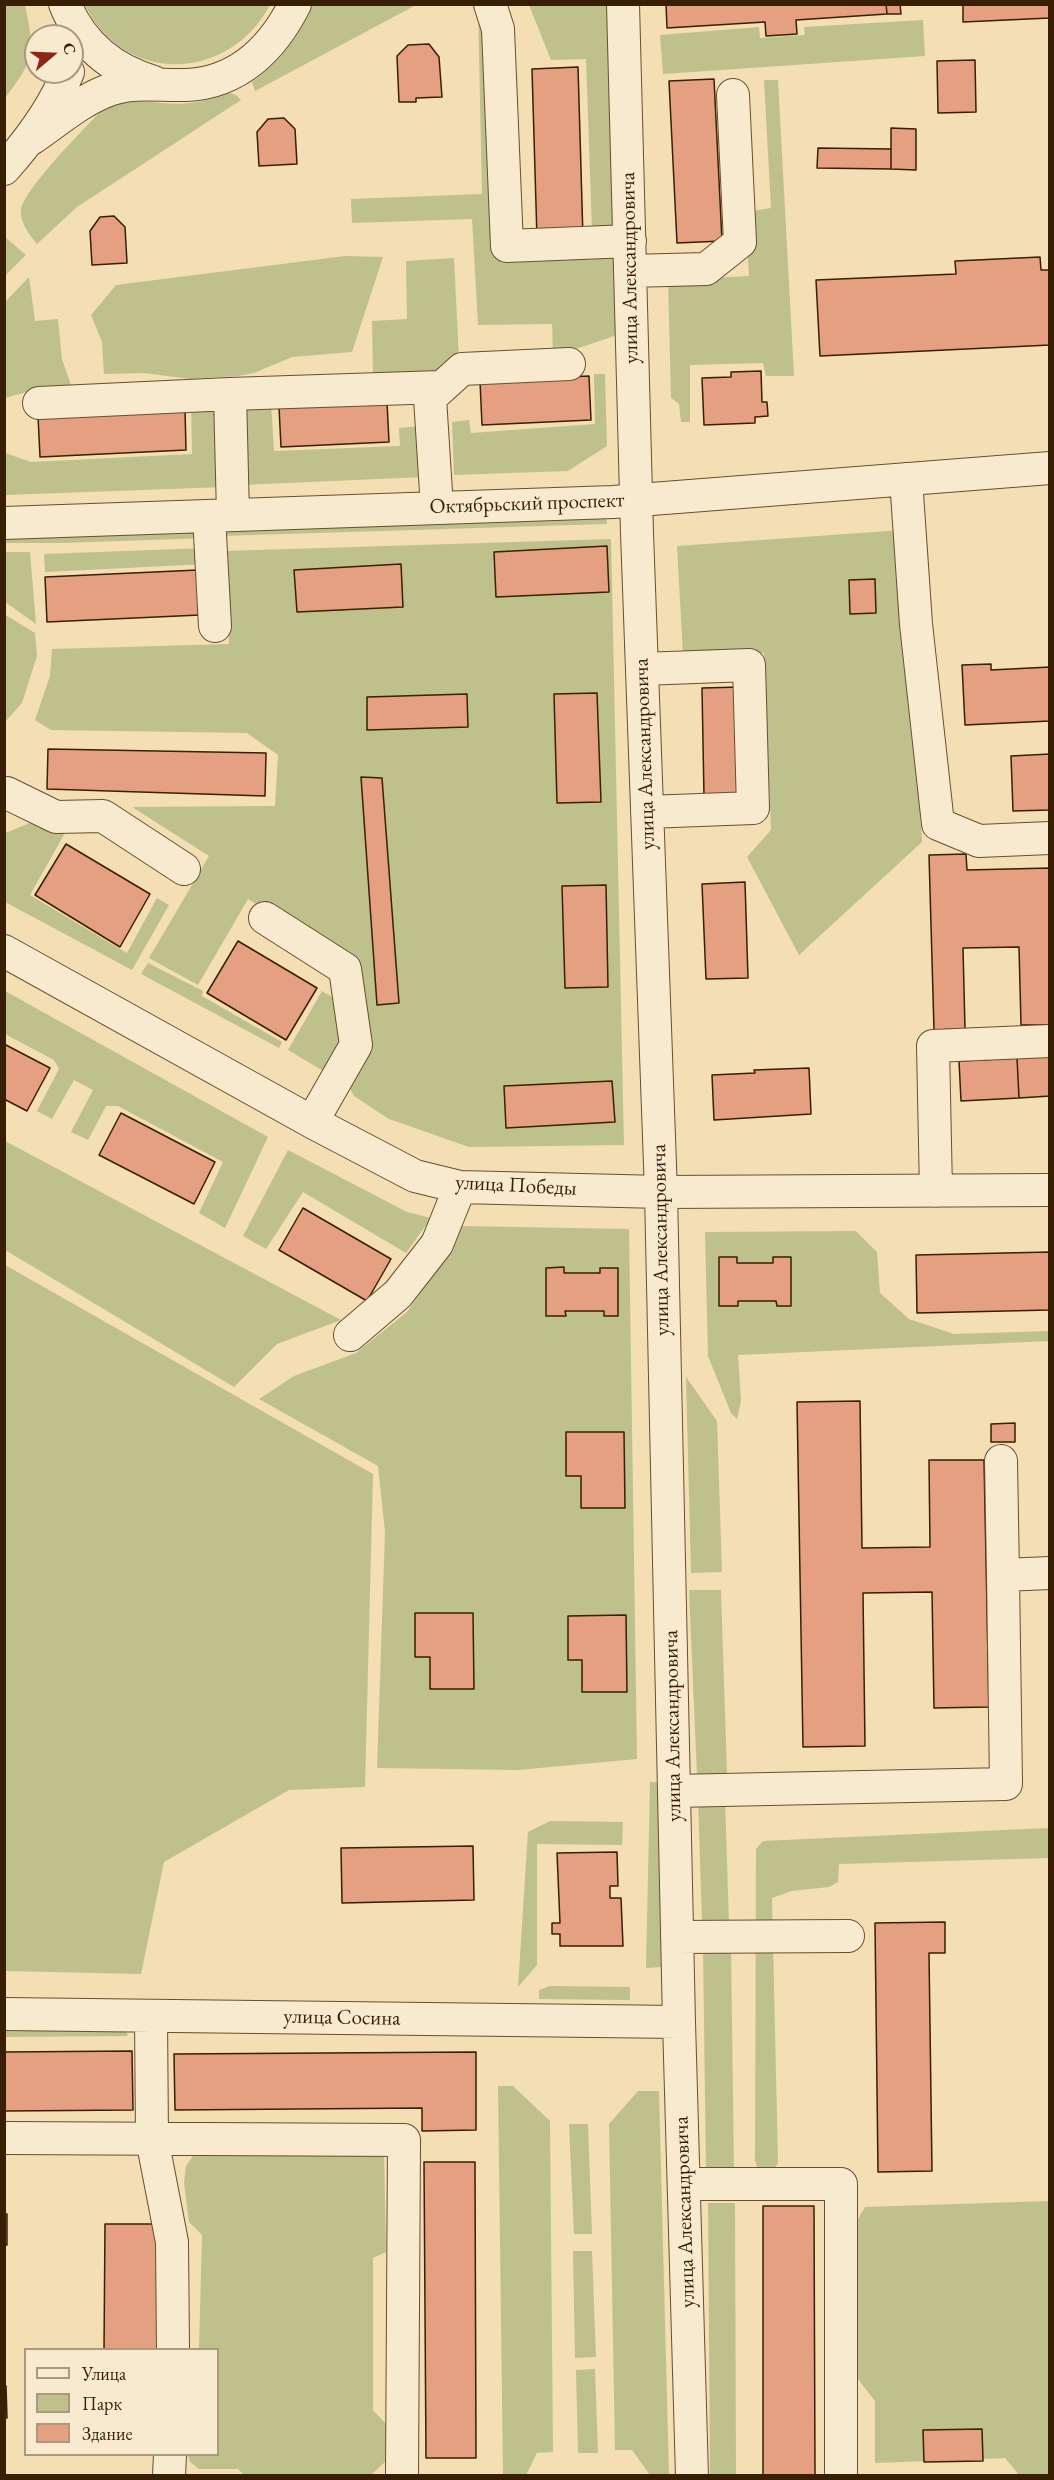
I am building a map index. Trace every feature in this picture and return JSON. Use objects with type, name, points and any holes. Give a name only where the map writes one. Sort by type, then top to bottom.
[{"type":"street","points":[[490,4],[498,29],[507,246],[630,256],[706,269],[740,242],[733,95]]},
{"type":"street","name":"улица Александровича","points":[[623,4],[636,500],[661,1192],[679,2022],[692,2475]]},
{"type":"street","points":[[31,139],[108,90],[158,83],[187,85],[214,80],[241,69],[263,52],[281,30],[295,5]]},
{"type":"street","points":[[69,20],[87,43],[108,61],[132,75],[158,83]]},
{"type":"street","points":[[4,169],[31,139],[62,84]]},
{"type":"street","points":[[437,508],[430,398],[462,369],[569,364]]},
{"type":"street","points":[[39,403],[441,387]]},
{"type":"street","points":[[215,626],[230,394]]},
{"type":"street","name":"Октябрьский проспект","points":[[4,523],[636,500],[1050,468]]},
{"type":"street","points":[[906,480],[916,624],[938,824],[979,841],[1050,838]]},
{"type":"street","points":[[642,669],[749,665],[753,808],[647,812]]},
{"type":"street","points":[[5,794],[56,817],[103,816],[184,869]]},
{"type":"street","points":[[265,918],[345,969],[356,1045],[312,1122]]},
{"type":"street","name":"улица Победы","points":[[4,951],[312,1122],[415,1176],[460,1187],[661,1192],[1050,1190]]},
{"type":"street","points":[[936,1191],[933,1046],[1050,1041]]},
{"type":"street","points":[[350,1335],[398,1294],[437,1244],[460,1187]]},
{"type":"street","points":[[674,1791],[1006,1784],[1001,1461]]},
{"type":"street","points":[[1003,1575],[1050,1573]]},
{"type":"street","points":[[677,1937],[848,1935]]},
{"type":"street","name":"улица Сосина","points":[[4,2014],[679,2022]]},
{"type":"street","points":[[151,2016],[152,2139],[172,2242],[173,2348]]},
{"type":"street","points":[[4,2138],[404,2140],[402,2475]]},
{"type":"street","points":[[684,2184],[840,2184],[841,2475]]},
{"type":"street","points":[[169,2475],[170,2456]]},
{"type":"green space","points":[[5,4],[25,5],[28,24],[24,24],[24,70],[5,98]]},
{"type":"green space","points":[[85,5],[270,5],[252,30],[229,49],[204,60],[177,64],[150,61],[125,50],[102,31]]},
{"type":"green space","points":[[307,5],[416,5],[255,91],[252,82],[278,56]]},
{"type":"green space","points":[[478,5],[491,34],[502,263],[620,258],[623,333],[570,351],[553,353],[552,324],[478,325],[472,219],[352,223],[351,199],[482,194]]},
{"type":"green space","points":[[529,5],[616,5],[624,227],[592,229],[586,59],[551,60]]},
{"type":"green space","points":[[923,20],[925,56],[663,74],[660,35],[759,27],[760,38],[805,35],[804,27]]},
{"type":"green space","points":[[764,80],[778,80],[794,376],[766,376],[763,363],[690,365],[690,422],[681,422],[679,404],[671,398],[668,280],[749,276],[745,212],[771,208]]},
{"type":"green space","points":[[230,93],[241,100],[77,207],[37,244],[31,237],[21,215],[24,202],[54,161],[100,112],[114,106],[138,101],[184,104]]},
{"type":"green space","points":[[5,237],[26,255],[5,276]]},
{"type":"green space","points":[[345,256],[383,257],[352,352],[292,357],[254,373],[238,376],[191,379],[143,373],[104,374],[102,342],[91,315],[116,285]]},
{"type":"green space","points":[[454,258],[459,360],[438,374],[373,378],[372,321],[407,319],[406,261]]},
{"type":"green space","points":[[29,277],[35,321],[58,319],[62,359],[71,385],[41,388],[5,398],[5,302]]},
{"type":"green space","points":[[594,374],[605,374],[607,446],[568,471],[454,475],[452,422],[469,420],[471,433],[595,424]]},
{"type":"green space","points":[[223,401],[224,487],[5,495],[5,453],[31,462],[192,454],[191,402]]},
{"type":"green space","points":[[271,403],[274,451],[400,446],[399,428],[422,426],[425,477],[241,485],[238,404]]},
{"type":"green space","points":[[606,511],[607,524],[220,536],[219,524]]},
{"type":"green space","points":[[207,526],[207,538],[63,543],[5,543],[4,533]]},
{"type":"green space","points":[[902,530],[922,842],[799,955],[747,857],[771,830],[764,653],[683,655],[677,546]]},
{"type":"green space","points":[[611,539],[624,1145],[469,1147],[389,1119],[354,1096],[348,1085],[352,964],[248,899],[198,985],[149,958],[209,856],[132,807],[275,806],[278,755],[247,733],[51,730],[35,720],[50,676],[52,649],[229,644],[226,551]]},
{"type":"green space","points":[[206,548],[207,564],[45,572],[44,554]]},
{"type":"green space","points":[[5,552],[30,552],[36,624],[5,602]]},
{"type":"green space","points":[[4,614],[35,633],[37,656],[22,703],[5,722]]},
{"type":"green space","points":[[30,823],[66,831],[30,895],[127,953],[157,898],[169,905],[132,970],[5,902],[5,833]]},
{"type":"green space","points":[[148,963],[203,991],[202,996],[282,1042],[279,1048],[141,974]]},
{"type":"green space","points":[[5,991],[268,1137],[225,1228],[199,1213],[223,1162],[118,1106],[106,1106],[88,1140],[71,1132],[93,1090],[74,1080],[52,1119],[37,1111],[59,1069],[54,1060],[5,1034]]},
{"type":"green space","points":[[322,991],[340,1002],[347,1041],[330,1075],[288,1050]]},
{"type":"green space","points":[[5,1141],[341,1320],[277,1344],[234,1387],[5,1250]]},
{"type":"green space","points":[[288,1150],[407,1212],[431,1218],[406,1253],[303,1192],[266,1249],[243,1236]]},
{"type":"green space","points":[[461,1226],[629,1229],[637,1759],[518,1770],[377,1768],[385,1532],[378,1466],[259,1399],[294,1376],[356,1353],[407,1312],[439,1267]]},
{"type":"green space","points":[[856,1231],[877,1252],[880,1293],[909,1319],[954,1334],[1049,1331],[1049,1341],[738,1355],[741,1401],[737,1419],[731,1413],[708,1356],[705,1232]]},
{"type":"green space","points":[[5,1265],[373,1474],[365,1787],[289,1790],[164,1862],[141,1974],[5,1971]]},
{"type":"green space","points":[[686,1377],[717,1421],[722,1572],[691,1573]]},
{"type":"green space","points":[[689,1590],[721,1590],[727,1774],[697,1775]]},
{"type":"green space","points":[[650,1782],[670,1783],[660,1892],[661,1967],[646,1968]]},
{"type":"green space","points":[[698,1797],[725,1798],[729,1924],[702,1923]]},
{"type":"green space","points":[[550,1821],[623,1822],[622,1845],[537,1844],[537,1965],[518,1987],[528,1832]]},
{"type":"green space","points":[[1049,1828],[1049,1858],[839,1864],[838,1882],[829,1887],[792,1891],[772,1898],[778,2163],[772,2172],[759,2171],[755,2161],[756,1849],[763,1841]]},
{"type":"green space","points":[[703,1946],[731,1946],[734,2173],[706,2173]]},
{"type":"green space","points":[[550,1986],[630,1987],[630,2000],[539,1999],[539,1990]]},
{"type":"green space","points":[[4,2025],[123,2025],[128,2036],[5,2037]]},
{"type":"green space","points":[[498,2086],[513,2086],[550,2121],[553,2452],[537,2453],[526,2475],[503,2475]]},
{"type":"green space","points":[[638,2091],[659,2091],[669,2475],[650,2475],[632,2450],[615,2450],[609,2124]]},
{"type":"green space","points":[[569,2124],[588,2124],[592,2234],[574,2234]]},
{"type":"green space","points":[[197,2150],[384,2151],[386,2252],[373,2258],[373,2410],[386,2424],[385,2462],[371,2475],[244,2475],[238,2469],[199,2469],[190,2462],[188,2456],[219,2456],[219,2348],[199,2348],[202,2235],[189,2222],[184,2183],[186,2166]]},
{"type":"green space","points":[[1049,2201],[1049,2475],[1019,2475],[1005,2458],[875,2463],[875,2401],[854,2374],[850,2233],[865,2207]]},
{"type":"green space","points":[[708,2203],[735,2203],[736,2475],[710,2475]]},
{"type":"green space","points":[[573,2251],[592,2251],[596,2357],[575,2358]]},
{"type":"green space","points":[[595,2369],[598,2453],[578,2453],[576,2370]]},
{"type":"building","points":[[666,4],[886,4],[887,14],[796,20],[797,34],[766,36],[765,22],[667,28]]},
{"type":"building","points":[[886,4],[900,4],[901,14],[887,14]]},
{"type":"building","points":[[963,4],[1050,4],[1050,18],[963,22]]},
{"type":"building","points":[[429,44],[439,57],[442,97],[416,98],[416,102],[399,102],[397,56],[408,45]]},
{"type":"building","points":[[975,60],[976,112],[938,113],[937,61]]},
{"type":"building","points":[[578,67],[583,238],[537,239],[532,69]]},
{"type":"building","points":[[714,79],[722,241],[677,243],[669,81]]},
{"type":"building","points":[[284,118],[295,129],[297,164],[259,166],[257,132],[268,119]]},
{"type":"building","points":[[891,128],[916,129],[916,170],[891,169]]},
{"type":"building","points":[[818,148],[891,149],[891,169],[817,168]]},
{"type":"building","points":[[114,216],[125,227],[127,263],[92,265],[90,231],[100,217]]},
{"type":"building","points":[[1040,257],[1041,270],[1050,270],[1050,345],[820,356],[816,280],[956,274],[955,261]]},
{"type":"building","points":[[761,371],[762,402],[767,402],[768,416],[755,417],[755,423],[704,425],[702,378],[731,377],[731,372]]},
{"type":"building","points":[[589,376],[591,420],[482,425],[480,381]]},
{"type":"building","points":[[387,402],[389,442],[281,447],[279,407]]},
{"type":"building","points":[[185,409],[186,450],[40,457],[38,416]]},
{"type":"building","points":[[607,546],[609,592],[496,597],[494,552]]},
{"type":"building","points":[[401,564],[403,607],[297,612],[294,570]]},
{"type":"building","points":[[198,570],[200,615],[47,622],[45,577]]},
{"type":"building","points":[[875,579],[876,613],[850,614],[849,580]]},
{"type":"building","points":[[991,664],[991,670],[1050,667],[1050,721],[965,725],[962,665]]},
{"type":"building","points":[[742,687],[745,795],[704,797],[702,688]]},
{"type":"building","points":[[597,693],[601,802],[557,803],[554,694]]},
{"type":"building","points":[[467,694],[468,727],[367,730],[367,697]]},
{"type":"building","points":[[48,749],[266,753],[265,796],[47,789]]},
{"type":"building","points":[[1050,754],[1050,810],[1013,811],[1011,756]]},
{"type":"building","points":[[361,777],[382,778],[399,1003],[377,1005]]},
{"type":"building","points":[[66,844],[150,894],[120,947],[35,895]]},
{"type":"building","points":[[966,854],[967,870],[1050,868],[1050,1025],[1021,1025],[1019,947],[963,948],[965,1029],[934,1030],[929,855]]},
{"type":"building","points":[[745,882],[748,978],[706,979],[702,884]]},
{"type":"building","points":[[606,885],[608,987],[565,988],[562,886]]},
{"type":"building","points":[[238,941],[317,988],[286,1040],[207,993]]},
{"type":"building","points":[[4,1044],[50,1068],[27,1111],[4,1099]]},
{"type":"building","points":[[1050,1056],[1050,1096],[1019,1098],[1017,1058]]},
{"type":"building","points":[[1017,1058],[1019,1098],[961,1101],[959,1061]]},
{"type":"building","points":[[809,1068],[811,1114],[714,1120],[712,1075],[755,1073],[754,1070]]},
{"type":"building","points":[[612,1081],[615,1122],[506,1128],[504,1086]]},
{"type":"building","points":[[121,1113],[215,1162],[194,1204],[99,1155]]},
{"type":"building","points":[[303,1208],[391,1259],[367,1301],[279,1250]]},
{"type":"building","points":[[1050,1252],[1050,1310],[917,1313],[916,1255]]},
{"type":"building","points":[[719,1257],[737,1257],[737,1263],[773,1263],[773,1257],[791,1257],[791,1306],[777,1306],[776,1301],[738,1301],[738,1306],[719,1306]]},
{"type":"building","points":[[564,1267],[564,1273],[600,1273],[600,1268],[618,1268],[618,1316],[604,1316],[604,1311],[565,1311],[566,1316],[546,1316],[546,1268]]},
{"type":"building","points":[[860,1401],[862,1548],[930,1547],[929,1460],[984,1460],[989,1707],[934,1708],[932,1592],[863,1593],[865,1746],[803,1747],[797,1402]]},
{"type":"building","points":[[1015,1423],[1015,1442],[991,1442],[991,1424]]},
{"type":"building","points":[[566,1432],[624,1432],[625,1508],[581,1508],[581,1476],[566,1476]]},
{"type":"building","points":[[415,1613],[473,1613],[474,1689],[430,1689],[430,1657],[415,1657]]},
{"type":"building","points":[[626,1615],[627,1692],[582,1692],[582,1660],[568,1660],[568,1616]]},
{"type":"building","points":[[473,1846],[474,1900],[342,1903],[341,1848]]},
{"type":"building","points":[[617,1852],[618,1886],[610,1886],[610,1898],[621,1898],[623,1946],[560,1946],[560,1934],[552,1934],[552,1923],[560,1923],[557,1853]]},
{"type":"building","points":[[945,1922],[945,1953],[929,1953],[932,2171],[878,2172],[875,1923]]},
{"type":"building","points":[[132,2051],[133,2110],[4,2111],[4,2052]]},
{"type":"building","points":[[476,2052],[476,2130],[422,2131],[422,2108],[175,2110],[174,2054]]},
{"type":"building","points":[[424,2162],[475,2162],[476,2458],[426,2458]]},
{"type":"building","points":[[763,2206],[814,2206],[815,2476],[763,2476]]},
{"type":"building","points":[[4,2214],[7,2214],[7,2245],[4,2245]]},
{"type":"building","points":[[105,2224],[160,2224],[159,2348],[104,2348]]},
{"type":"building","points":[[4,2386],[6,2386],[7,2418],[4,2418]]},
{"type":"building","points":[[982,2429],[983,2461],[924,2462],[923,2430]]}]
